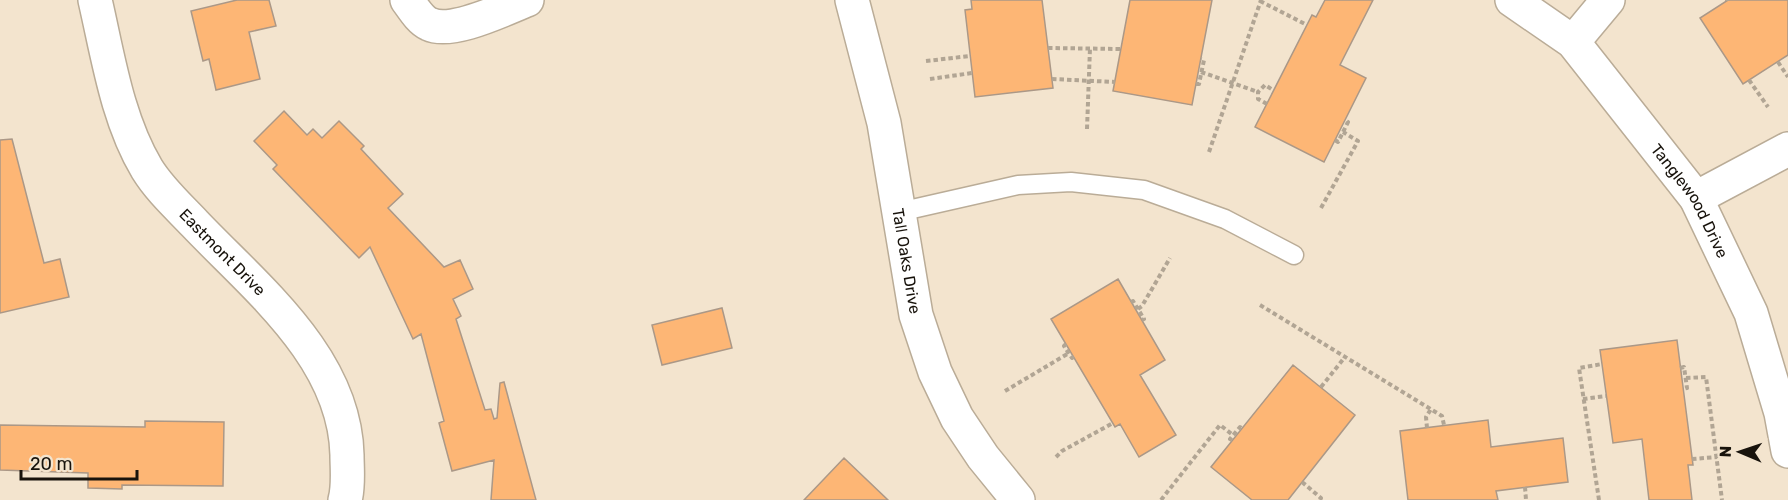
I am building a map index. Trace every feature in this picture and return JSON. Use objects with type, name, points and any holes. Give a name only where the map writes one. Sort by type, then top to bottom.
[{"type":"street","name":"Eastmont Drive","points":[[95,0],[111,72],[128,127],[148,170],[172,200],[290,322],[314,355],[330,386],[346,434],[345,500]]},
{"type":"street","points":[[407,0],[414,11],[429,24],[450,27],[527,0]]},
{"type":"street","name":"Tall Oaks Drive","points":[[852,0],[884,123],[916,315],[935,372],[957,418],[1014,499]]},
{"type":"street","name":"Tanglewood Drive","points":[[1512,0],[1573,42],[1696,198],[1751,313],[1778,403],[1788,450]]},
{"type":"street","points":[[1573,42],[1608,0]]},
{"type":"street","points":[[1696,198],[1788,149]]},
{"type":"lane","points":[[899,212],[1018,185],[1071,182],[1144,190],[1225,219],[1294,255]]},
{"type":"path","points":[[1209,152],[1260,1],[1307,25]]},
{"type":"path","points":[[1048,48],[1121,49]]},
{"type":"path","points":[[1087,129],[1090,48]]},
{"type":"path","points":[[926,61],[970,56]]},
{"type":"path","points":[[1196,84],[1199,84],[1204,60],[1201,59]]},
{"type":"path","points":[[1778,62],[1788,77]]},
{"type":"path","points":[[1201,72],[1258,92]]},
{"type":"path","points":[[930,79],[972,73]]},
{"type":"path","points":[[1052,79],[1115,82]]},
{"type":"path","points":[[1749,80],[1768,107]]},
{"type":"path","points":[[1267,104],[1258,99],[1258,92],[1265,86],[1273,90]]},
{"type":"path","points":[[1335,140],[1338,142],[1348,122],[1345,121]]},
{"type":"path","points":[[1320,208],[1358,141],[1343,132]]},
{"type":"path","points":[[1138,309],[1170,258]]},
{"type":"path","points":[[1131,302],[1133,301],[1138,309],[1144,319],[1142,320]]},
{"type":"path","points":[[1260,305],[1443,416],[1444,425]]},
{"type":"path","points":[[1005,391],[1071,355],[1064,346],[1066,344]]},
{"type":"path","points":[[1321,387],[1345,357]]},
{"type":"path","points":[[1599,500],[1579,368],[1602,364]]},
{"type":"path","points":[[1680,368],[1684,367],[1686,378],[1687,388],[1683,389]]},
{"type":"path","points":[[1686,378],[1706,376],[1722,500]]},
{"type":"path","points":[[1583,399],[1606,396]]},
{"type":"path","points":[[1427,428],[1426,417],[1431,409]]},
{"type":"path","points":[[1056,457],[1062,451],[1113,423]]},
{"type":"path","points":[[1161,500],[1220,425],[1233,438],[1241,428]]},
{"type":"path","points":[[1692,459],[1717,457]]},
{"type":"path","points":[[1302,482],[1321,498],[1320,500]]},
{"type":"path","points":[[1525,487],[1526,500]]},
{"type":"building","points":[[237,0],[269,0],[276,26],[249,32],[260,79],[216,90],[209,59],[203,61],[191,11]]},
{"type":"building","points":[[971,0],[1042,0],[1053,88],[975,97],[965,10],[972,9]]},
{"type":"building","points":[[1130,0],[1212,0],[1192,105],[1113,91]]},
{"type":"building","points":[[1325,0],[1373,0],[1340,65],[1366,78],[1324,162],[1255,127],[1312,15],[1316,17]]},
{"type":"building","points":[[1728,0],[1788,0],[1788,55],[1743,84],[1700,18]]},
{"type":"building","points":[[284,111],[307,135],[313,129],[322,138],[339,121],[364,146],[361,149],[403,194],[388,208],[444,267],[460,260],[473,289],[453,299],[461,316],[456,319],[485,410],[491,409],[494,419],[497,418],[500,383],[504,382],[536,500],[491,500],[494,460],[452,471],[439,423],[444,421],[421,334],[413,339],[370,247],[359,258],[273,169],[277,165],[254,141]]},
{"type":"building","points":[[12,139],[44,263],[60,259],[69,297],[0,313],[0,140]]},
{"type":"building","points":[[1118,279],[1165,360],[1140,375],[1176,435],[1139,457],[1120,424],[1115,427],[1051,319]]},
{"type":"building","points":[[722,308],[732,348],[662,365],[652,325]]},
{"type":"building","points":[[1677,340],[1693,465],[1688,465],[1692,500],[1649,500],[1642,439],[1613,443],[1600,350]]},
{"type":"building","points":[[1293,365],[1355,415],[1288,500],[1252,500],[1211,467]]},
{"type":"building","points":[[1488,420],[1491,447],[1563,438],[1568,482],[1496,491],[1498,500],[1408,500],[1400,431]]},
{"type":"building","points":[[145,421],[224,422],[223,486],[122,485],[122,489],[88,488],[88,473],[0,470],[0,425],[145,427]]},
{"type":"building","points":[[844,458],[888,500],[804,500]]}]
